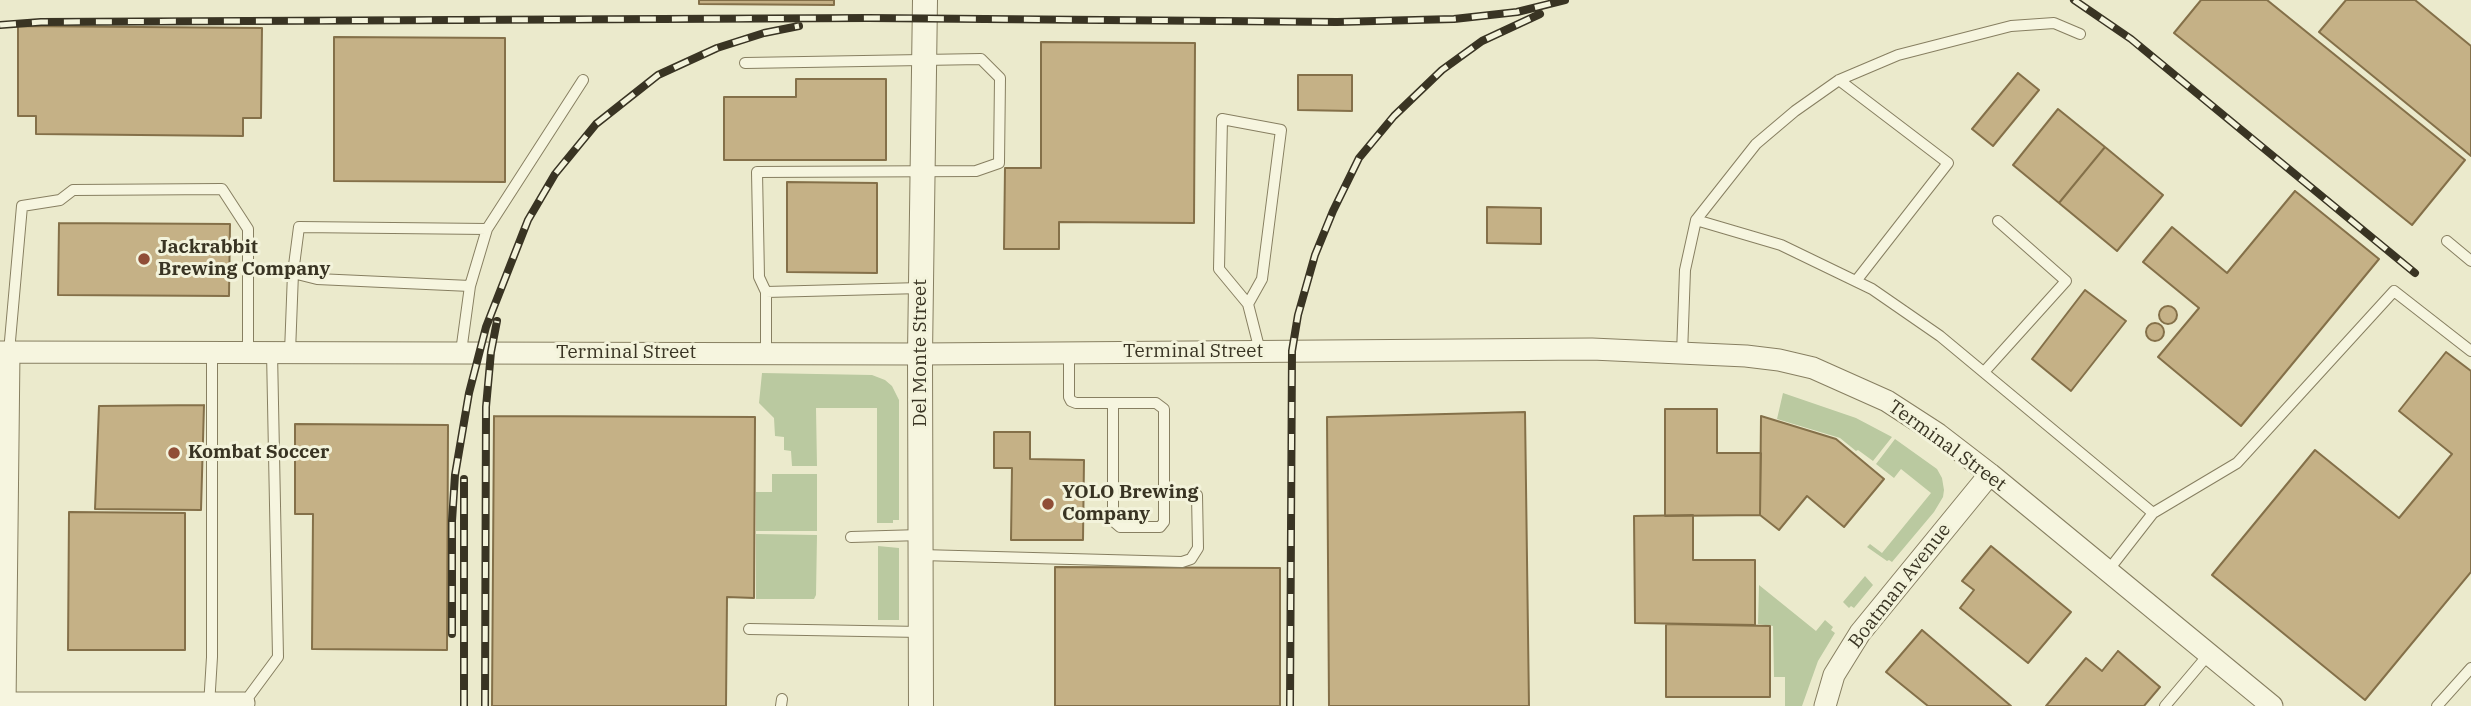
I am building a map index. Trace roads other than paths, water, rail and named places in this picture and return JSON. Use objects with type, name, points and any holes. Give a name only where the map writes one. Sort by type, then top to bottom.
[{"type":"street","name":"Del Monte Street","points":[[921,706],[920,354],[925,0]]},
{"type":"street","name":"Terminal Street","points":[[5,352],[920,354],[1592,349],[1746,356],[1812,368],[1887,401],[1938,434],[2272,706]]},
{"type":"street","points":[[5,352],[2,619],[5,704],[245,704]]},
{"type":"street","name":"Boatman Avenue","points":[[1825,706],[1834,675],[1860,633],[1990,474]]},
{"type":"lane","points":[[1682,354],[1685,270],[1696,220],[1756,144],[1796,111],[1839,80],[1898,55],[2011,26],[2054,23],[2080,34]]},
{"type":"lane","points":[[745,63],[981,59],[1000,78],[999,163],[976,171],[757,172],[759,276],[766,292],[766,353]]},
{"type":"lane","points":[[461,352],[470,286],[487,229],[583,80]]},
{"type":"lane","points":[[1839,80],[1948,163],[1856,281]]},
{"type":"lane","points":[[1248,304],[1262,279],[1281,130],[1222,118],[1219,269],[1248,304],[1260,351]]},
{"type":"lane","points":[[5,352],[22,206],[60,200],[73,190],[222,188],[248,229],[248,352]]},
{"type":"lane","points":[[1696,220],[1781,245],[1872,289],[1940,336],[2154,513]]},
{"type":"lane","points":[[1984,372],[2066,281],[1998,221]]},
{"type":"lane","points":[[245,704],[278,657],[281,352],[299,227],[487,229]]},
{"type":"lane","points":[[2446,241],[2471,261]]},
{"type":"lane","points":[[293,273],[317,279],[470,286]]},
{"type":"lane","points":[[766,292],[921,288]]},
{"type":"lane","points":[[2107,572],[2154,513],[2237,463],[2394,292],[2471,351]]},
{"type":"lane","points":[[209,705],[212,657],[212,352]]},
{"type":"lane","points":[[1069,353],[1071,401],[1156,403],[1164,409],[1164,522],[1160,527],[1120,527],[1113,521],[1113,403]]},
{"type":"lane","points":[[851,537],[920,545],[1182,562],[1191,559],[1198,548],[1197,495]]},
{"type":"lane","points":[[749,629],[921,632]]},
{"type":"lane","points":[[2170,704],[2208,655]]},
{"type":"lane","points":[[2437,706],[2471,668]]},
{"type":"railway","points":[[0,25],[41,22],[868,18],[1337,22],[1454,19],[1517,12],[1565,0]]},
{"type":"railway","points":[[2074,0],[2131,39],[2415,273]]},
{"type":"railway","points":[[1290,706],[1292,351],[1298,315],[1315,255],[1359,158],[1394,116],[1442,70],[1482,41],[1540,14]]},
{"type":"railway","points":[[452,634],[452,521],[455,475],[469,393],[486,327],[528,220],[555,174],[596,124],[658,75],[717,48],[764,33],[799,26]]},
{"type":"railway","points":[[485,706],[486,407],[497,321]]},
{"type":"railway","points":[[464,479],[464,706]]},
{"type":"place","name":"Jackrabbit Brewing Company","points":[[144,259]]},
{"type":"place","name":"Kombat Soccer","points":[[174,453]]},
{"type":"place","name":"YOLO Brewing Company","points":[[1048,504]]}]
